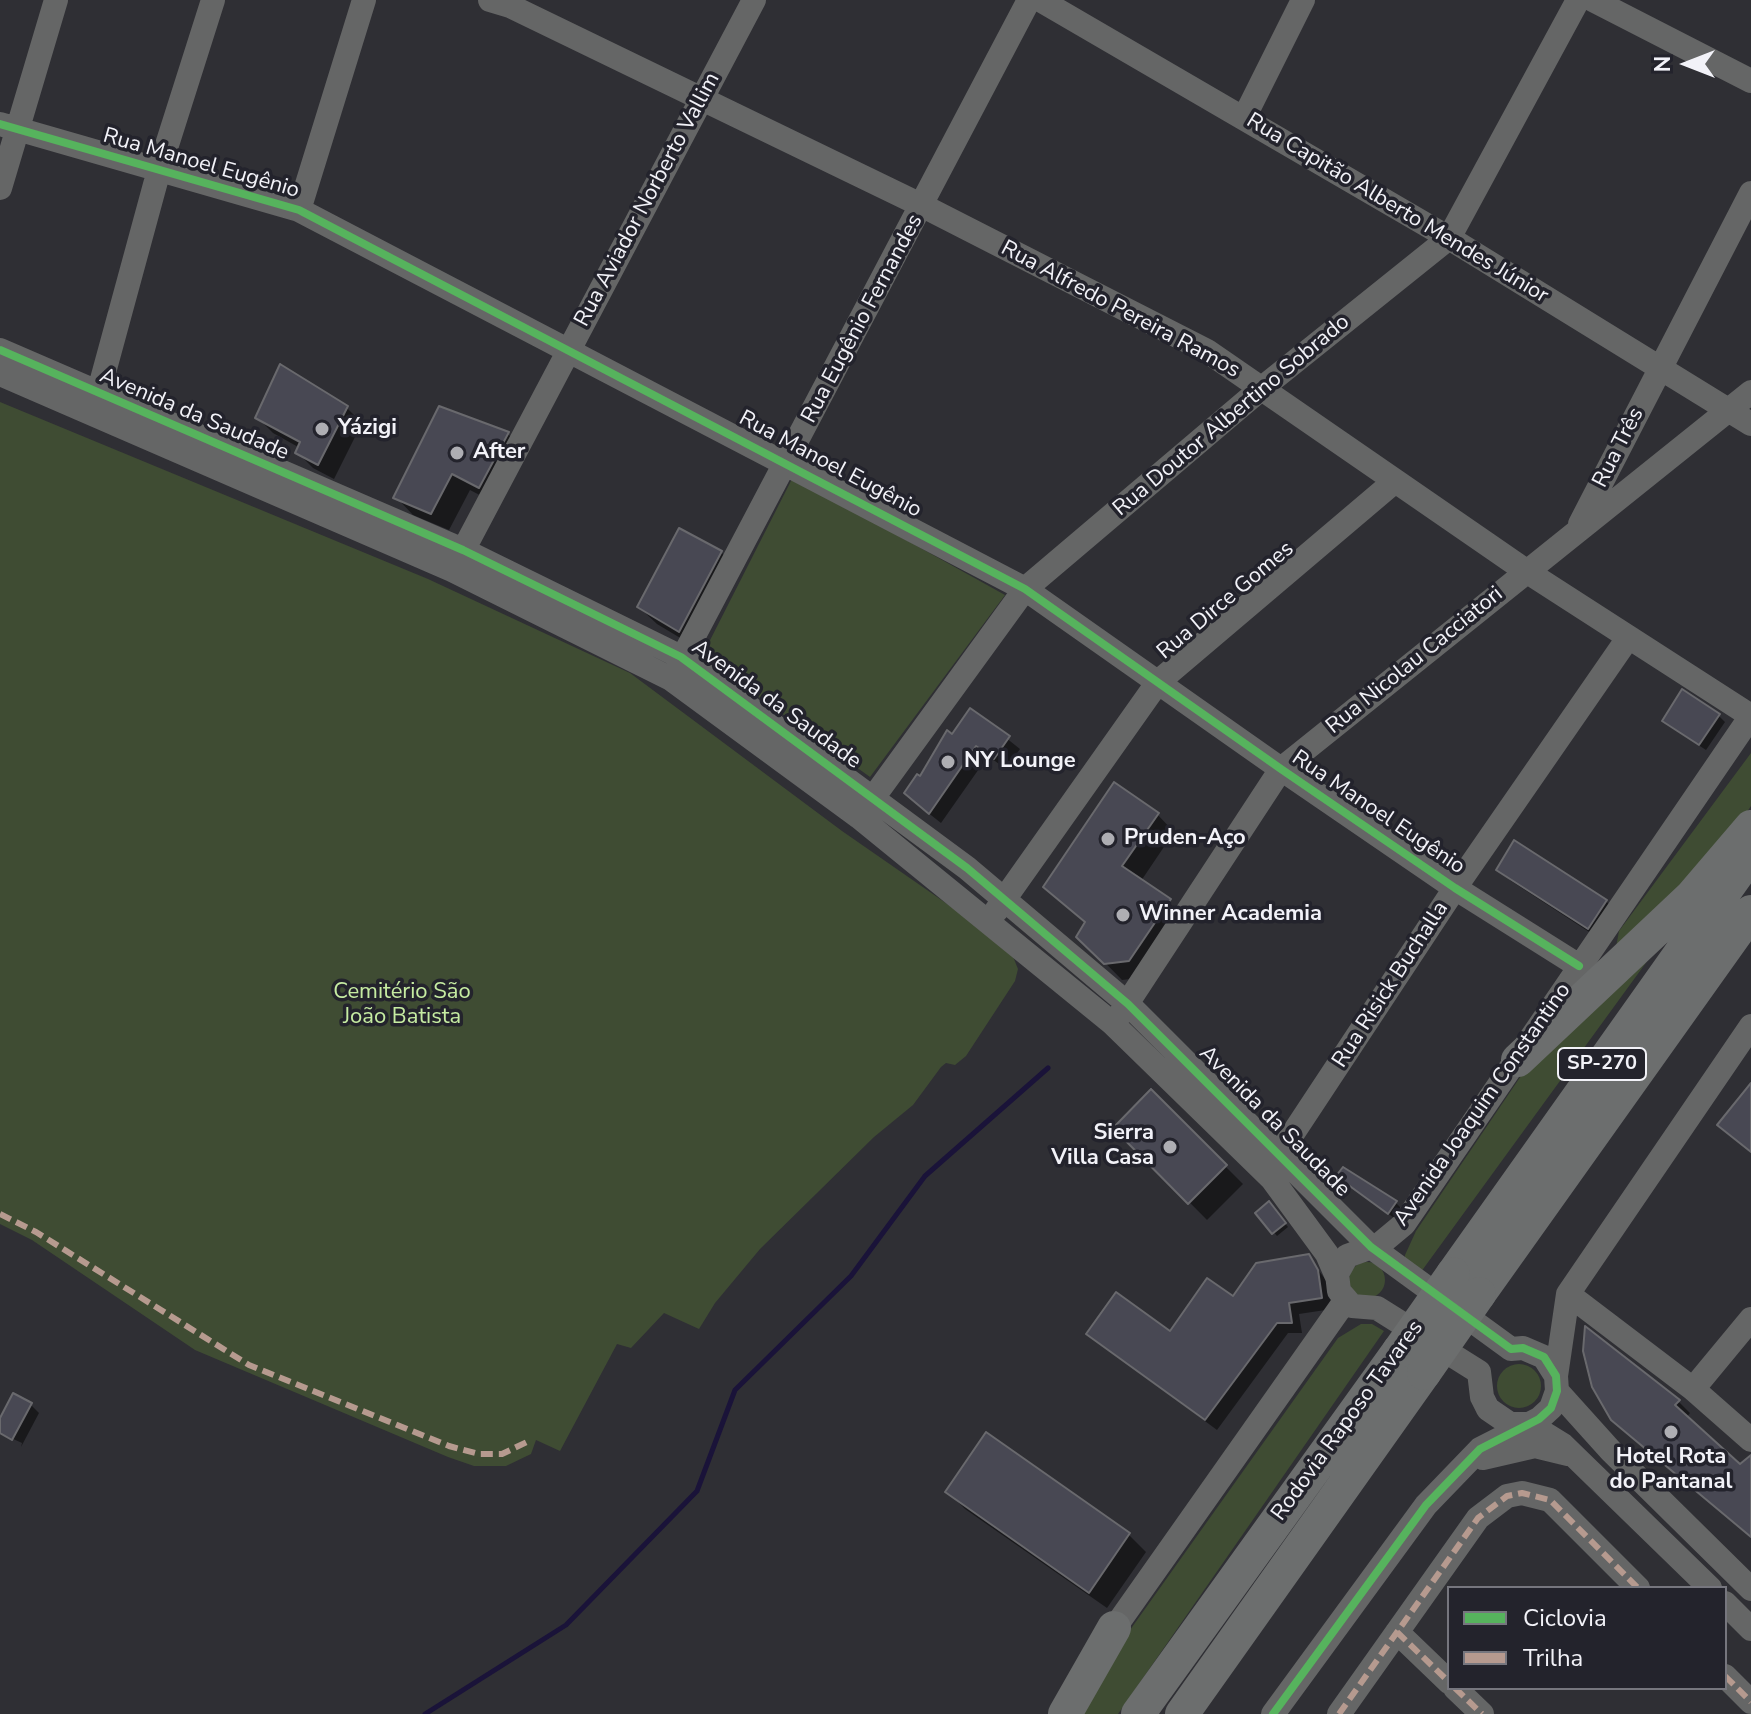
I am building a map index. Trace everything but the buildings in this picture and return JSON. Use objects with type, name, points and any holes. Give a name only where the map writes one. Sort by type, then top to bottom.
[{"type":"highway","points":[[1518,1060],[1692,896],[1751,827]]},
{"type":"highway","name":"Rodovia Raposo Tavares","points":[[1182,1714],[1411,1362],[1751,854]]},
{"type":"highway","name":"Rodovia Raposo Tavares","points":[[1466,1284],[1751,912]]},
{"type":"highway","name":"Rodovia Raposo Tavares","points":[[1138,1714],[1411,1362]]},
{"type":"highway","points":[[1065,1714],[1114,1628]]},
{"type":"street","points":[[0,188],[9,126],[56,0]]},
{"type":"street","points":[[95,404],[159,170],[213,0]]},
{"type":"street","points":[[299,210],[364,0]]},
{"type":"street","name":"Rua Aviador Norberto Vallim","points":[[458,560],[754,0]]},
{"type":"street","name":"Rua Eugênio Fernandes","points":[[676,668],[788,463],[1029,0]]},
{"type":"street","name":"Rua Capitão Alberto Mendes Júnior","points":[[1040,0],[1449,238],[1751,424]]},
{"type":"street","points":[[1244,118],[1303,0]]},
{"type":"street","name":"Rua Doutor Albertino Sobrado","points":[[866,808],[1025,589],[1262,388],[1449,238],[1578,0]]},
{"type":"street","points":[[1593,0],[1751,81]]},
{"type":"street","name":"Rua Alfredo Pereira Ramos","points":[[504,2],[923,206],[1196,345],[1526,571],[1751,716]]},
{"type":"street","name":"Rua Manoel Eugênio","points":[[9,126],[299,210],[1025,589],[1455,888],[1579,966]]},
{"type":"street","name":"Rua Três","points":[[1577,530],[1751,193]]},
{"type":"street","name":"Avenida da Saudade","points":[[0,350],[95,404]]},
{"type":"street","name":"Avenida da Saudade","points":[[0,374],[95,404],[458,560],[676,668],[866,808],[1004,900],[1128,1004],[1371,1247],[1511,1349],[1523,1348],[1544,1357],[1556,1384],[1611,1451],[1751,1589]]},
{"type":"street","name":"Rua Nicolau Cacciatori","points":[[1112,1023],[1128,1004],[1281,769],[1751,392]]},
{"type":"street","name":"Rua Dirce Gomes","points":[[988,923],[1158,682],[1395,481]]},
{"type":"street","name":"Rua Risick Buchalla","points":[[1272,1179],[1280,1153],[1455,888],[1628,638]]},
{"type":"street","name":"Avenida Joaquim Constantino","points":[[1337,1277],[1347,1256],[1391,1236],[1404,1224],[1751,716]]},
{"type":"street","name":"Avenida da Saudade","points":[[866,808],[988,923],[1112,1023],[1272,1179],[1327,1254],[1345,1301]]},
{"type":"street","points":[[1273,1714],[1401,1535],[1462,1466],[1480,1449],[1546,1414],[1556,1384],[1568,1294],[1751,1026]]},
{"type":"street","points":[[1201,1112],[1215,1088]]},
{"type":"street","points":[[1568,1294],[1693,1389],[1751,1440]]},
{"type":"street","points":[[1053,1714],[1345,1301],[1360,1309],[1377,1308],[1479,1372],[1482,1397],[1498,1418],[1510,1424],[1529,1424],[1575,1456],[1708,1586]]},
{"type":"street","points":[[1693,1389],[1751,1319]]},
{"type":"street","points":[[1462,1466],[1495,1453],[1535,1446],[1575,1456]]},
{"type":"street","points":[[1339,1714],[1478,1518],[1507,1496],[1522,1493],[1550,1500],[1636,1586]]},
{"type":"street","points":[[1727,1605],[1751,1629]]},
{"type":"street","points":[[1397,1632],[1447,1680]]},
{"type":"street","points":[[1727,1678],[1751,1702]]},
{"type":"street","points":[[1457,1690],[1482,1714]]},
{"type":"green space","name":"Cemitério São João Batista","points":[[0,402],[428,579],[630,673],[842,831],[1002,942],[1014,959],[1018,969],[1015,981],[966,1056],[955,1065],[946,1063],[941,1067],[913,1105],[874,1137],[760,1249],[715,1303],[699,1329],[664,1313],[631,1348],[617,1344],[560,1451],[536,1440],[531,1454],[506,1466],[474,1466],[448,1457],[195,1350],[32,1240],[0,1224]]},
{"type":"green space","points":[[793,477],[1005,595],[870,777],[702,656]]},
{"type":"green space","points":[[1751,753],[1751,806],[1739,824],[1614,958],[1619,931]]},
{"type":"green space","points":[[1680,916],[1418,1276],[1405,1267],[1405,1255],[1416,1231],[1527,1067]]},
{"type":"green space","points":[[1367,1262],[1379,1268],[1385,1280],[1379,1292],[1367,1298],[1355,1292],[1349,1280],[1355,1268]]},
{"type":"green space","points":[[1361,1324],[1372,1324],[1384,1331],[1118,1714],[1079,1714],[1115,1651],[1338,1338]]},
{"type":"green space","points":[[1519,1364],[1534,1371],[1541,1386],[1534,1401],[1519,1408],[1504,1401],[1497,1386],[1504,1371]]},
{"type":"waterway","points":[[425,1714],[566,1625],[697,1491],[735,1390],[851,1276],[925,1176],[1048,1068]]},
{"type":"marked path","points":[[0,1214],[36,1232],[249,1365],[449,1446],[479,1454],[502,1454],[529,1441]]},
{"type":"marked path","points":[[1339,1714],[1478,1518],[1507,1496],[1522,1493],[1550,1500],[1636,1586]]},
{"type":"marked path","points":[[1397,1632],[1447,1680]]},
{"type":"marked path","points":[[1727,1678],[1751,1702]]},
{"type":"marked path","points":[[1457,1690],[1482,1714]]},
{"type":"cycle path","points":[[0,124],[299,210],[1025,589],[1455,888],[1579,966]]},
{"type":"cycle path","points":[[0,350],[463,550],[681,657],[967,868],[1128,1004],[1371,1247],[1511,1349],[1523,1348],[1544,1357],[1556,1376],[1557,1391],[1551,1408],[1539,1419],[1480,1449],[1426,1505],[1273,1714]]},
{"type":"place","name":"Yázigi","points":[[322,429]]},
{"type":"place","name":"After","points":[[457,453]]},
{"type":"place","name":"NY Lounge","points":[[948,762]]},
{"type":"place","name":"Pruden-Aço","points":[[1108,839]]},
{"type":"place","name":"Winner Academia","points":[[1123,915]]},
{"type":"place","name":"Sierra Villa Casa","points":[[1170,1147]]},
{"type":"place","name":"Hotel Rota do Pantanal","points":[[1671,1432]]}]
